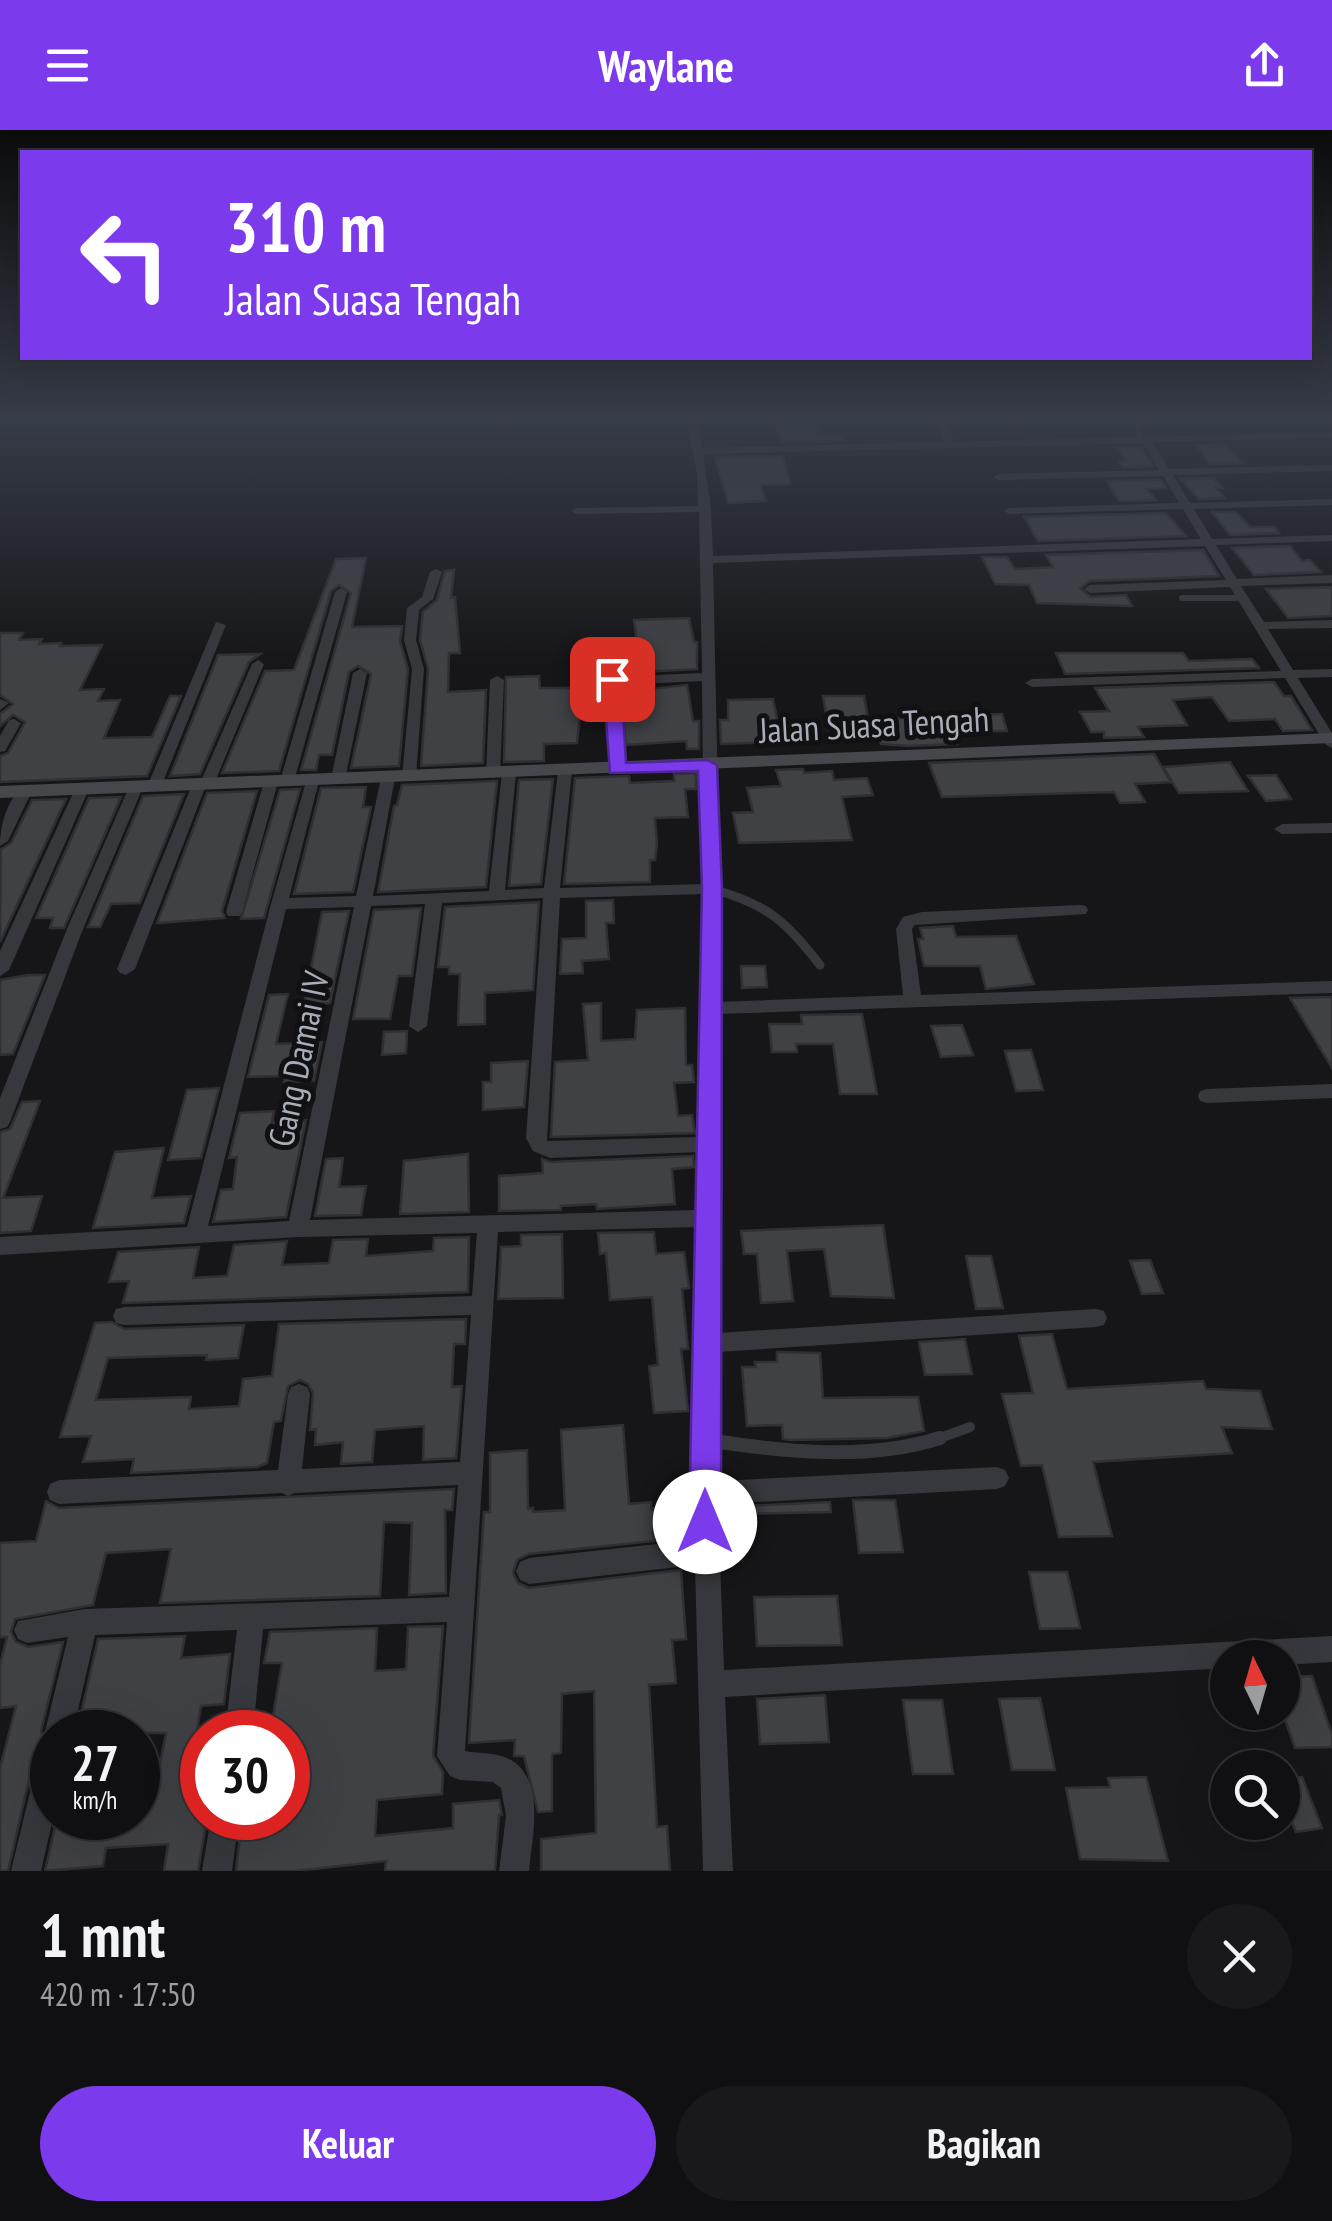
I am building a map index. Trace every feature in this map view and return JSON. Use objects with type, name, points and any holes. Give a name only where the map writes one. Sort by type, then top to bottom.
[{"type":"street","points":[[705,502],[702,677],[712,888],[708,1144],[711,1218],[704,1493],[718,1871]]},
{"type":"street","points":[[1182,502],[1331,740]]},
{"type":"street","points":[[1009,511],[1323,502]]},
{"type":"street","points":[[576,511],[706,509]]},
{"type":"street","points":[[707,560],[1332,538]]},
{"type":"street","points":[[409,777],[418,669],[410,640],[412,608],[427,599],[436,572]]},
{"type":"street","points":[[1090,588],[1332,580]]},
{"type":"street","points":[[234,912],[341,592]]},
{"type":"street","points":[[1258,626],[1332,624]]},
{"type":"street","points":[[0,1122],[75,929],[220,625]]},
{"type":"street","points":[[126,969],[202,785],[258,664]]},
{"type":"street","points":[[338,780],[360,673]]},
{"type":"street","points":[[1032,683],[1332,673]]},
{"type":"street","points":[[617,769],[610,681],[702,677]]},
{"type":"street","points":[[496,896],[501,773],[498,680]]},
{"type":"street","points":[[0,748],[14,723]]},
{"type":"street","name":"Jalan Suasa Tengah","points":[[0,792],[1331,740]]},
{"type":"street","points":[[566,771],[552,890],[536,1138],[540,1146],[550,1150],[708,1144]]},
{"type":"street","name":"Gang Damai IV","points":[[298,1230],[388,778]]},
{"type":"street","points":[[195,1237],[312,780]]},
{"type":"street","points":[[0,970],[82,789]]},
{"type":"street","points":[[0,842],[25,792]]},
{"type":"street","points":[[1282,829],[1332,828]]},
{"type":"street","points":[[278,904],[496,896],[552,890],[712,888]]},
{"type":"street","points":[[418,1026],[434,899]]},
{"type":"street","points":[[914,1003],[904,930],[909,921],[922,917],[1080,910]]},
{"type":"street","points":[[711,1008],[1332,987]]},
{"type":"street","points":[[1208,1096],[1332,1092]]},
{"type":"street","points":[[0,1246],[298,1230],[711,1218]]},
{"type":"street","points":[[488,1226],[451,1756],[460,1766],[500,1769],[520,1796],[514,1871]]},
{"type":"street","points":[[124,1316],[483,1304]]},
{"type":"street","points":[[708,1343],[1096,1318]]},
{"type":"street","points":[[288,1484],[299,1394]]},
{"type":"street","points":[[60,1492],[472,1473]]},
{"type":"street","points":[[704,1493],[997,1478]]},
{"type":"street","points":[[528,1572],[706,1551]]},
{"type":"street","points":[[27,1630],[85,1622],[462,1609]]},
{"type":"street","points":[[241,1710],[251,1617]]},
{"type":"street","points":[[64,1710],[85,1622]]},
{"type":"street","points":[[712,1684],[1332,1649]]},
{"type":"street","points":[[26,1871],[33,1840]]},
{"type":"street","points":[[217,1871],[222,1840]]},
{"type":"lane","points":[[1182,598],[1241,598]]},
{"type":"lane","points":[[712,888],[761,902],[786,922],[820,966]]},
{"type":"lane","points":[[705,1439],[736,1445],[849,1450],[924,1443],[970,1426]]},
{"type":"building","points":[[1212,512],[1236,512],[1250,527],[1274,527],[1279,533],[1230,535]]},
{"type":"building","points":[[1166,513],[1186,536],[1038,541],[1024,517]]},
{"type":"building","points":[[1290,546],[1302,561],[1310,560],[1321,572],[1254,575],[1232,548]]},
{"type":"building","points":[[1203,550],[1219,576],[1090,581],[1080,588],[1090,597],[1126,595],[1132,606],[1037,603],[1029,585],[995,584],[982,557],[1007,557],[1015,569],[1053,567],[1046,555]]},
{"type":"building","points":[[366,558],[352,627],[402,626],[400,641],[408,669],[399,766],[351,768],[371,674],[358,666],[349,672],[332,755],[319,755],[316,770],[301,770],[351,593],[339,585],[331,591],[279,771],[222,773],[265,671],[294,670],[336,559]]},
{"type":"building","points":[[454,570],[451,598],[455,597],[460,653],[449,653],[448,692],[486,690],[483,763],[421,766],[428,669],[420,640],[423,612],[437,600],[445,571]]},
{"type":"building","points":[[1332,587],[1332,616],[1288,618],[1266,589]]},
{"type":"building","points":[[689,618],[697,642],[697,669],[641,672],[634,620]]},
{"type":"building","points":[[0,633],[23,633],[19,640],[42,639],[39,644],[102,645],[80,690],[104,689],[98,701],[120,700],[104,738],[152,737],[170,696],[181,696],[147,776],[0,782],[0,756],[8,753],[25,722],[13,715],[0,726],[0,714],[13,704],[0,695]]},
{"type":"building","points":[[1056,653],[1183,653],[1189,661],[1252,659],[1259,668],[1065,674]]},
{"type":"building","points":[[260,654],[249,662],[200,774],[170,776],[218,655]]},
{"type":"building","points":[[539,676],[540,688],[583,688],[577,743],[544,744],[544,761],[504,762],[506,677]]},
{"type":"building","points":[[1274,682],[1284,696],[1291,696],[1312,730],[1283,731],[1275,719],[1229,721],[1212,697],[1173,700],[1187,725],[1138,727],[1144,737],[1104,738],[1104,732],[1091,732],[1080,712],[1109,711],[1095,688]]},
{"type":"building","points":[[687,685],[693,721],[699,721],[699,749],[687,749],[686,741],[626,745],[621,692]]},
{"type":"building","points":[[823,696],[864,696],[868,719],[1002,714],[1007,731],[952,731],[957,744],[908,746],[881,744],[879,738],[830,738]]},
{"type":"building","points":[[773,699],[782,742],[721,744],[720,720],[728,720],[728,700]]},
{"type":"building","points":[[1154,754],[1171,782],[1135,784],[1145,802],[1120,803],[1114,792],[942,797],[929,763]]},
{"type":"building","points":[[1230,762],[1248,791],[1179,793],[1163,767]]},
{"type":"building","points":[[803,769],[804,773],[832,771],[834,780],[867,778],[873,795],[842,797],[852,840],[739,843],[733,813],[753,812],[747,788],[781,786],[776,770]]},
{"type":"building","points":[[696,773],[696,789],[685,789],[688,817],[655,818],[657,844],[655,860],[650,860],[650,882],[564,884],[575,778],[629,776],[630,783],[674,781],[674,774]]},
{"type":"building","points":[[1276,775],[1291,799],[1266,801],[1248,776]]},
{"type":"building","points":[[553,779],[541,884],[509,886],[519,780]]},
{"type":"building","points":[[497,781],[486,887],[378,892],[394,806],[402,785]]},
{"type":"building","points":[[366,787],[363,807],[371,807],[353,892],[294,894],[321,788]]},
{"type":"building","points":[[300,789],[264,918],[241,919],[280,790]]},
{"type":"building","points":[[257,791],[222,911],[225,918],[157,923],[207,793]]},
{"type":"building","points":[[184,794],[140,903],[111,904],[100,927],[88,927],[143,796]]},
{"type":"building","points":[[121,797],[64,928],[50,928],[53,918],[36,918],[89,798]]},
{"type":"building","points":[[66,799],[0,942],[1,849],[11,843],[32,800]]},
{"type":"building","points":[[613,900],[614,923],[606,923],[609,959],[582,961],[583,973],[560,974],[562,939],[586,938],[586,901]]},
{"type":"building","points":[[539,902],[533,990],[485,993],[485,1024],[458,1025],[460,974],[449,974],[449,967],[438,967],[445,907]]},
{"type":"building","points":[[421,908],[412,976],[398,976],[390,1019],[353,1019],[374,910]]},
{"type":"building","points":[[349,911],[330,1003],[304,1005],[322,912]]},
{"type":"building","points":[[953,926],[956,937],[1016,936],[1034,984],[986,989],[980,966],[924,966],[918,939],[923,939],[920,928]]},
{"type":"building","points":[[741,966],[765,966],[767,987],[742,988]]},
{"type":"building","points":[[45,975],[13,1054],[0,1055],[0,980]]},
{"type":"building","points":[[288,994],[276,1044],[322,1042],[314,1081],[284,1082],[285,1076],[248,1077],[269,995]]},
{"type":"building","points":[[1332,997],[1332,1068],[1290,998]]},
{"type":"building","points":[[601,1003],[601,1041],[635,1039],[637,1010],[685,1008],[686,1065],[692,1065],[694,1082],[674,1083],[678,1116],[692,1115],[695,1133],[551,1137],[555,1062],[588,1060],[583,1004]]},
{"type":"building","points":[[862,1014],[877,1094],[840,1094],[833,1044],[796,1044],[797,1052],[772,1052],[769,1024],[802,1024],[801,1015]]},
{"type":"building","points":[[962,1025],[973,1055],[941,1057],[931,1026]]},
{"type":"building","points":[[407,1031],[406,1053],[382,1055],[384,1032]]},
{"type":"building","points":[[1031,1050],[1043,1090],[1016,1091],[1005,1051]]},
{"type":"building","points":[[528,1061],[524,1107],[483,1110],[483,1082],[491,1082],[491,1063]]},
{"type":"building","points":[[219,1088],[201,1158],[168,1160],[187,1090]]},
{"type":"building","points":[[40,1101],[3,1198],[42,1196],[31,1231],[0,1233],[0,1132],[10,1129],[22,1102]]},
{"type":"building","points":[[274,1111],[272,1122],[306,1120],[286,1217],[213,1222],[221,1190],[233,1189],[237,1157],[229,1158],[240,1113]]},
{"type":"building","points":[[164,1148],[152,1198],[191,1196],[184,1223],[93,1228],[115,1152]]},
{"type":"building","points":[[468,1154],[469,1212],[400,1214],[404,1161]]},
{"type":"building","points":[[693,1156],[694,1167],[672,1169],[675,1204],[597,1209],[596,1204],[561,1206],[561,1210],[499,1211],[499,1176],[543,1173],[542,1159],[550,1162]]},
{"type":"building","points":[[343,1158],[339,1187],[366,1186],[361,1215],[315,1216],[326,1159]]},
{"type":"building","points":[[883,1225],[894,1298],[831,1296],[824,1249],[787,1251],[793,1301],[761,1303],[757,1254],[744,1254],[741,1231]]},
{"type":"building","points":[[654,1232],[656,1254],[684,1252],[689,1288],[682,1289],[688,1349],[681,1349],[688,1411],[654,1413],[649,1366],[658,1365],[652,1297],[610,1300],[606,1253],[600,1254],[598,1233]]},
{"type":"building","points":[[562,1234],[563,1298],[498,1299],[501,1247],[521,1246],[521,1235]]},
{"type":"building","points":[[469,1237],[468,1292],[123,1303],[129,1281],[109,1282],[118,1252],[199,1247],[193,1278],[227,1276],[234,1245],[287,1241],[282,1265],[329,1263],[333,1240],[368,1239],[366,1256],[433,1251],[434,1238]]},
{"type":"building","points":[[966,1256],[991,1256],[1003,1308],[976,1309]]},
{"type":"building","points":[[1150,1260],[1163,1293],[1142,1294],[1130,1261]]},
{"type":"building","points":[[466,1319],[465,1344],[454,1344],[452,1387],[462,1386],[456,1458],[423,1460],[424,1426],[375,1430],[372,1462],[341,1464],[343,1442],[315,1445],[316,1429],[310,1430],[313,1393],[300,1380],[288,1386],[281,1421],[274,1422],[267,1463],[257,1467],[131,1473],[134,1459],[83,1462],[91,1436],[60,1437],[95,1323],[112,1322],[124,1329],[244,1325],[238,1358],[108,1358],[96,1400],[191,1397],[189,1409],[239,1406],[243,1379],[272,1376],[279,1324]]},
{"type":"building","points":[[1052,1334],[1067,1389],[1203,1381],[1206,1389],[1260,1391],[1272,1429],[1222,1427],[1232,1453],[1093,1462],[1112,1536],[1059,1537],[1042,1465],[1021,1466],[1002,1394],[1033,1393],[1019,1336]]},
{"type":"building","points":[[965,1339],[972,1374],[925,1375],[919,1342]]},
{"type":"building","points":[[777,1352],[820,1353],[823,1398],[918,1397],[924,1431],[887,1438],[791,1440],[783,1439],[782,1425],[747,1426],[742,1367],[756,1367],[755,1362],[777,1362]]},
{"type":"building","points":[[623,1425],[629,1504],[651,1502],[651,1509],[691,1505],[690,1526],[653,1530],[654,1541],[529,1554],[517,1560],[513,1573],[518,1583],[529,1588],[681,1570],[686,1639],[672,1640],[676,1683],[649,1685],[657,1827],[667,1826],[670,1871],[541,1871],[541,1839],[596,1833],[594,1691],[562,1694],[561,1753],[552,1754],[552,1811],[538,1812],[524,1756],[514,1756],[515,1740],[469,1743],[484,1512],[490,1512],[490,1453],[527,1450],[528,1509],[565,1510],[561,1430]]},
{"type":"building","points":[[454,1489],[452,1510],[445,1510],[446,1593],[409,1595],[412,1523],[384,1522],[380,1596],[160,1603],[171,1549],[106,1553],[93,1605],[15,1619],[11,1632],[16,1642],[28,1647],[63,1642],[46,1710],[30,1710],[30,1775],[8,1871],[0,1871],[0,1768],[16,1706],[0,1708],[0,1665],[7,1637],[0,1637],[0,1543],[36,1541],[46,1501],[59,1508]]},
{"type":"building","points":[[853,1500],[895,1500],[903,1552],[859,1553]]},
{"type":"building","points":[[830,1502],[831,1512],[745,1514],[744,1506]]},
{"type":"building","points":[[1029,1572],[1067,1572],[1080,1628],[1040,1629]]},
{"type":"building","points":[[837,1596],[842,1645],[757,1646],[754,1597]]},
{"type":"building","points":[[443,1626],[433,1756],[443,1772],[442,1794],[377,1800],[375,1836],[453,1828],[453,1804],[499,1800],[502,1815],[495,1871],[385,1871],[386,1861],[295,1871],[236,1871],[240,1840],[310,1840],[310,1710],[274,1710],[282,1663],[264,1663],[270,1632],[377,1628],[375,1671],[406,1669],[408,1627]]},
{"type":"building","points":[[185,1636],[181,1658],[230,1654],[224,1704],[180,1710],[180,1840],[203,1840],[198,1871],[164,1871],[168,1844],[106,1848],[103,1866],[45,1871],[52,1840],[160,1840],[160,1764],[166,1733],[160,1733],[160,1710],[82,1710],[98,1639]]},
{"type":"building","points":[[1300,1676],[1312,1676],[1332,1735],[1332,1747],[1295,1748],[1289,1730],[1300,1730]]},
{"type":"building","points":[[825,1695],[829,1742],[760,1744],[757,1699]]},
{"type":"building","points":[[1040,1698],[1055,1770],[1012,1770],[999,1699]]},
{"type":"building","points":[[903,1700],[942,1700],[953,1774],[913,1774]]},
{"type":"building","points":[[1146,1777],[1168,1861],[1080,1859],[1066,1788],[1110,1787],[1108,1778]]},
{"type":"building","points":[[1302,1777],[1322,1828],[1300,1831]]},
{"type":"route","points":[[612,679],[617,769],[707,765],[712,888],[705,1522]]}]
